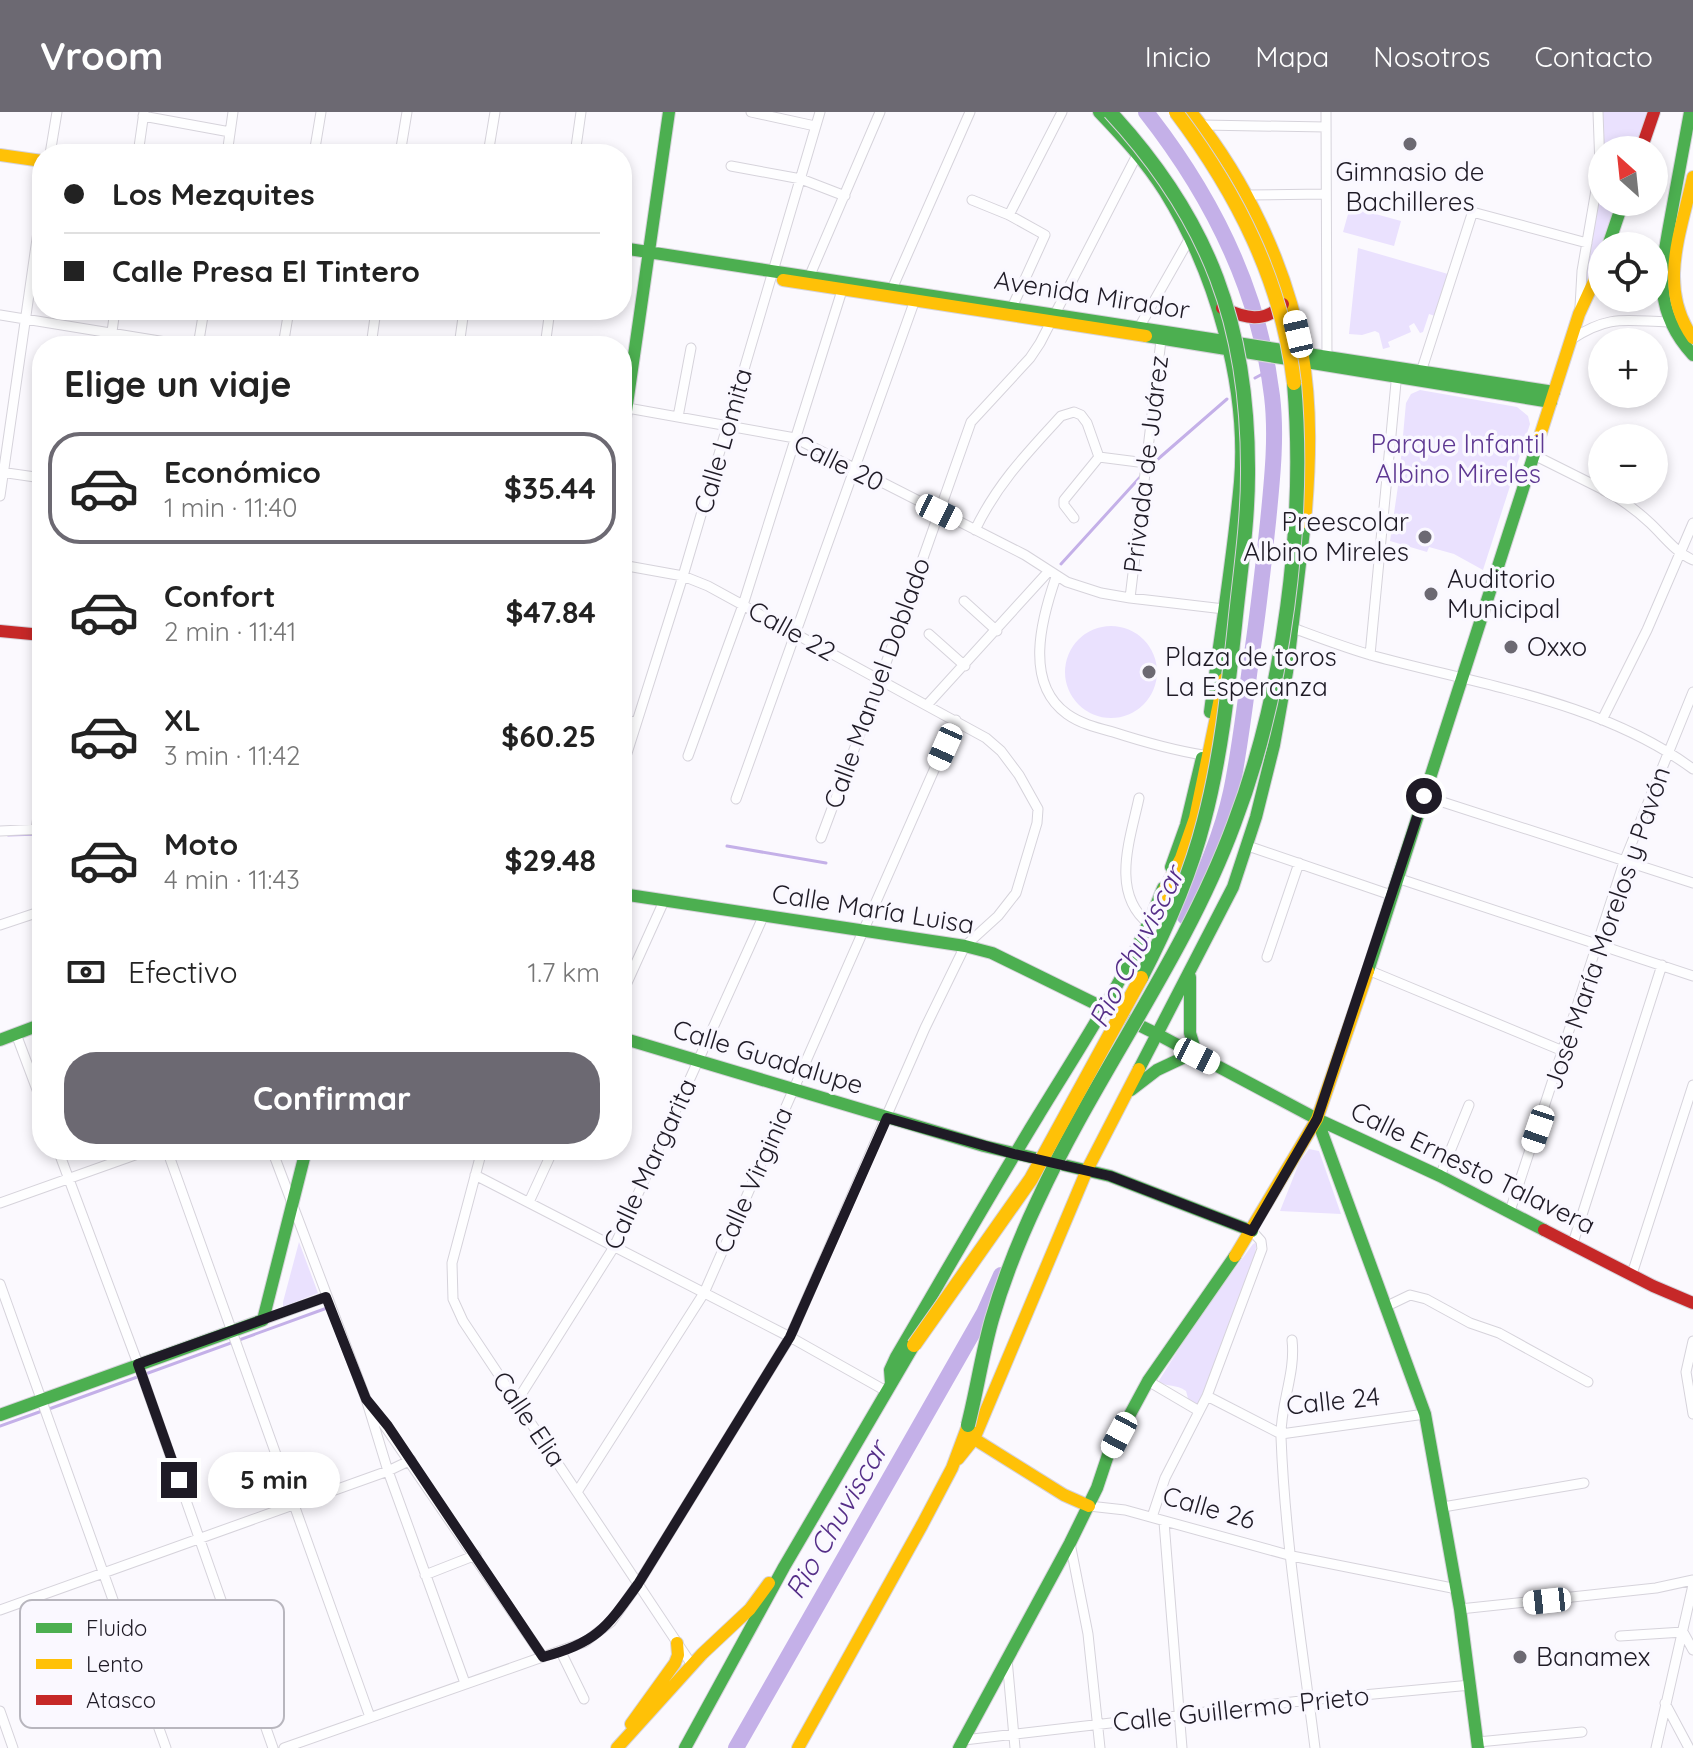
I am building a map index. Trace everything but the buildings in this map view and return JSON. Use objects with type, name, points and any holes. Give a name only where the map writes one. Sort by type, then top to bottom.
[{"type":"main road","points":[[632,355],[669,112]]},
{"type":"main road","points":[[888,1387],[890,1370],[896,1357],[1014,1154],[1105,1008],[1149,924],[1186,825],[1203,755],[1240,468],[1239,414],[1228,345],[1218,306],[1191,236],[1138,153],[1099,112]]},
{"type":"main road","points":[[685,1748],[888,1387],[914,1345],[1021,1194],[1141,980],[1183,886],[1202,827],[1222,737],[1248,477],[1241,359],[1232,320],[1200,234],[1153,158],[1110,112]]},
{"type":"main road","points":[[969,1432],[991,1322],[1018,1246],[1068,1138],[1167,964],[1219,861],[1241,805],[1268,708],[1279,650],[1298,459],[1295,390],[1289,351],[1280,305],[1236,200],[1176,112]]},
{"type":"main road","points":[[798,1748],[952,1468],[1087,1170],[1233,887],[1248,846],[1272,757],[1293,628],[1308,486],[1302,356],[1277,266],[1245,195],[1191,112]]},
{"type":"main road","points":[[1646,136],[1654,112]]},
{"type":"main road","points":[[1690,112],[1661,269],[1661,294],[1668,322],[1693,355]]},
{"type":"main road","points":[[0,155],[32,160]]},
{"type":"main road","points":[[0,163],[32,168]]},
{"type":"main road","points":[[1693,177],[1672,277],[1672,294],[1693,338]]},
{"type":"main road","name":"Avenida Mirador","points":[[632,251],[1552,397]]},
{"type":"main road","name":"Avenida Mirador","points":[[632,255],[647,255]]},
{"type":"main road","name":"Avenida Mirador","points":[[771,274],[810,275],[844,285],[892,289],[916,297]]},
{"type":"main road","points":[[962,1744],[1089,1506],[1108,1455],[1148,1381],[1257,1236],[1317,1119],[1579,314],[1588,294]]},
{"type":"main road","points":[[1218,306],[1254,319],[1272,316],[1288,298]]},
{"type":"main road","points":[[0,631],[32,634]]},
{"type":"main road","points":[[1161,896],[1179,867],[1195,818],[1223,682],[1230,664]]},
{"type":"main road","name":"Calle María Luisa","points":[[632,896],[965,946],[1015,963],[1105,1008]]},
{"type":"main road","points":[[1126,1095],[1157,1070],[1194,1055],[1189,1022],[1191,971]]},
{"type":"main road","name":"Calle Ernesto Talavera","points":[[1105,1008],[1317,1119],[1440,1176],[1693,1303]]},
{"type":"main road","points":[[0,1040],[32,1028]]},
{"type":"main road","name":"Calle Guadalupe","points":[[632,1041],[887,1118],[1144,1187],[1257,1236]]},
{"type":"main road","points":[[1317,1119],[1425,1414],[1457,1589],[1478,1745]]},
{"type":"main road","points":[[0,1415],[263,1320],[304,1160]]},
{"type":"main road","name":"Calle 26","points":[[969,1432],[1064,1495],[1089,1506]]},
{"type":"main road","points":[[616,1748],[692,1665],[750,1609],[814,1505],[825,1497]]},
{"type":"main road","points":[[616,1748],[675,1663],[677,1643]]},
{"type":"street","points":[[52,144],[57,112]]},
{"type":"street","points":[[228,144],[233,112]]},
{"type":"street","points":[[316,144],[321,112]]},
{"type":"street","points":[[402,144],[407,112]]},
{"type":"street","points":[[490,144],[495,112]]},
{"type":"street","points":[[576,144],[581,112]]},
{"type":"street","name":"Calle Lomita","points":[[632,735],[729,426],[820,112]]},
{"type":"street","points":[[810,275],[880,112]]},
{"type":"street","points":[[892,289],[970,112]]},
{"type":"street","points":[[1009,215],[1062,112]]},
{"type":"street","points":[[1326,112],[1327,361]]},
{"type":"street","points":[[1579,314],[1582,271],[1600,167],[1598,112]]},
{"type":"street","points":[[758,113],[815,126]]},
{"type":"street","points":[[140,144],[144,114],[230,132]]},
{"type":"street","points":[[1202,125],[1326,127]]},
{"type":"street","name":"Calle Manuel Doblado","points":[[821,838],[971,422],[1030,358],[1138,153]]},
{"type":"street","points":[[731,166],[801,179],[845,196]]},
{"type":"street","points":[[1245,195],[1325,194]]},
{"type":"street","points":[[972,200],[1043,232],[1046,238],[1010,311]]},
{"type":"street","points":[[1420,376],[1472,214],[1587,243]]},
{"type":"street","name":"Privada de Juárez","points":[[1137,330],[1191,236]]},
{"type":"street","points":[[913,237],[927,240]]},
{"type":"street","points":[[0,496],[32,272]]},
{"type":"street","points":[[688,756],[743,605],[844,285]]},
{"type":"street","points":[[736,799],[916,297]]},
{"type":"street","points":[[0,315],[125,336]]},
{"type":"street","points":[[1572,339],[1604,322],[1622,319],[1668,322]]},
{"type":"street","points":[[112,334],[114,320]]},
{"type":"street","name":"Privada de Juárez","points":[[1130,598],[1162,334]]},
{"type":"street","points":[[678,417],[691,348]]},
{"type":"street","points":[[1370,655],[1397,372]]},
{"type":"street","name":"Calle 20","points":[[632,409],[795,438],[1025,555],[1052,575],[1092,591],[1224,609]]},
{"type":"street","points":[[975,530],[988,502],[1004,480],[1061,416],[1074,412],[1081,415],[1099,457]]},
{"type":"street","points":[[1534,455],[1588,482]]},
{"type":"street","points":[[1099,457],[1146,463]]},
{"type":"street","points":[[1074,518],[1064,505],[1064,500],[1099,457]]},
{"type":"street","points":[[2,472],[32,476]]},
{"type":"street","points":[[1627,504],[1681,555],[1693,560]]},
{"type":"street","points":[[1602,720],[1647,630],[1693,523]]},
{"type":"street","name":"Calle 22","points":[[632,567],[683,576],[743,605],[956,720],[1001,751],[1034,798],[1038,809],[1037,823],[1010,904],[965,946]]},
{"type":"street","points":[[927,705],[1052,575]]},
{"type":"street","points":[[1052,575],[1045,607],[1040,667],[1043,686],[1050,698],[1082,723],[1163,749],[1203,755]]},
{"type":"street","points":[[964,601],[997,631]]},
{"type":"street","points":[[1293,628],[1370,655],[1528,696],[1602,720],[1668,751],[1693,769]]},
{"type":"street","points":[[929,634],[965,666]]},
{"type":"street","name":"José María Morelos y Pavón","points":[[1510,1211],[1624,862],[1693,692]]},
{"type":"street","name":"Calle Virginia","points":[[577,1492],[704,1293],[956,720]]},
{"type":"street","points":[[632,721],[636,722]]},
{"type":"street","points":[[1424,796],[1693,883]]},
{"type":"street","points":[[1139,798],[1126,882],[1129,899],[1137,915],[1149,924]]},
{"type":"street","points":[[0,831],[32,829]]},
{"type":"street","points":[[1248,846],[1391,895]]},
{"type":"street","points":[[1267,957],[1299,863]]},
{"type":"street","points":[[1397,878],[1693,976]]},
{"type":"street","points":[[632,972],[664,901]]},
{"type":"street","points":[[0,925],[32,914]]},
{"type":"street","name":"Calle Margarita","points":[[517,1401],[614,1247],[763,917]]},
{"type":"street","points":[[284,1748],[561,1652],[600,1633],[611,1622],[638,1584],[790,1337],[925,1028],[965,946]]},
{"type":"street","points":[[1573,1243],[1662,965]]},
{"type":"street","points":[[1368,970],[1563,1051]]},
{"type":"street","points":[[16,1034],[32,1076]]},
{"type":"street","points":[[1632,1274],[1693,1085]]},
{"type":"street","points":[[1440,1176],[1469,1105]]},
{"type":"street","points":[[62,1160],[221,1600]]},
{"type":"street","points":[[0,1203],[122,1160]]},
{"type":"street","points":[[171,1160],[370,1717]]},
{"type":"street","points":[[276,1160],[366,1399],[388,1471],[465,1683]]},
{"type":"street","name":"Calle Elia","points":[[479,1160],[452,1263],[453,1299],[463,1321],[692,1665]]},
{"type":"street","points":[[529,1202],[548,1160]]},
{"type":"street","points":[[475,1175],[888,1387]]},
{"type":"street","points":[[1152,1517],[1165,1478],[1207,1396],[1262,1249],[1257,1236]]},
{"type":"street","points":[[0,1284],[114,1600]]},
{"type":"street","points":[[1385,1307],[1410,1295],[1426,1299],[1470,1323],[1499,1333],[1588,1382]]},
{"type":"street","points":[[263,1320],[326,1297]]},
{"type":"street","points":[[1292,1340],[1294,1356],[1281,1434],[1315,1748]]},
{"type":"street","points":[[1693,1341],[1686,1372],[1693,1414]]},
{"type":"street","points":[[1148,1381],[1199,1411]]},
{"type":"street","name":"Calle 24","points":[[1207,1396],[1281,1434],[1425,1414]]},
{"type":"street","points":[[366,1399],[411,1460],[543,1657]]},
{"type":"street","points":[[28,1600],[388,1471],[411,1460]]},
{"type":"street","points":[[1443,1507],[1584,1483]]},
{"type":"street","name":"Calle 26","points":[[1089,1506],[1125,1510],[1292,1556],[1457,1589]]},
{"type":"street","points":[[1164,1522],[1182,1748]]},
{"type":"street","points":[[1070,1543],[1088,1634],[1100,1748]]},
{"type":"street","points":[[425,1575],[476,1555]]},
{"type":"street","points":[[1460,1609],[1693,1583],[1656,1748]]},
{"type":"street","points":[[0,1610],[20,1603]]},
{"type":"street","points":[[1620,1636],[1683,1632]]},
{"type":"street","points":[[1683,1632],[1693,1650]]},
{"type":"street","points":[[561,1652],[584,1699]]},
{"type":"street","points":[[1007,1659],[1015,1748]]},
{"type":"street","name":"Calle Guillermo Prieto","points":[[962,1744],[1013,1735],[1309,1700],[1471,1685]]},
{"type":"street","points":[[1665,1703],[1689,1748]]},
{"type":"street","points":[[0,1711],[13,1748]]},
{"type":"street","points":[[159,1728],[166,1748]]},
{"type":"street","points":[[266,1728],[273,1748]]},
{"type":"street","points":[[1478,1745],[1582,1732]]},
{"type":"green space","points":[[1597,112],[1654,112],[1646,136],[1598,136]]},
{"type":"green space","points":[[1350,207],[1401,221],[1394,246],[1343,232]]},
{"type":"green space","points":[[1593,216],[1618,216],[1613,232],[1591,232]]},
{"type":"green space","points":[[1358,248],[1448,274],[1435,316],[1429,314],[1423,332],[1420,333],[1414,323],[1409,326],[1411,332],[1388,342],[1390,347],[1383,349],[1379,333],[1375,331],[1362,335],[1349,334]]},
{"type":"green space","points":[[1588,251],[1588,294],[1579,314]]},
{"type":"green space","name":"Parque Infantil Albino Mireles","points":[[1420,390],[1517,407],[1528,416],[1530,424],[1483,570],[1454,554],[1429,547],[1427,552],[1390,541],[1406,403],[1411,394]]},
{"type":"green space","name":"Plaza de toros La Esperanza","points":[[1111,626],[1129,629],[1144,639],[1154,654],[1157,672],[1154,690],[1144,705],[1129,715],[1111,718],[1093,715],[1078,705],[1068,690],[1065,672],[1068,654],[1078,639],[1093,629]]},
{"type":"green space","points":[[1309,1149],[1319,1151],[1341,1214],[1280,1211],[1299,1163]]},
{"type":"green space","points":[[299,1242],[318,1293],[283,1307],[283,1302]]},
{"type":"green space","points":[[1257,1242],[1252,1269],[1198,1405],[1189,1402],[1186,1391],[1158,1382],[1199,1317]]},
{"type":"waterway","name":"Rio Chuviscar","points":[[1146,112],[1192,177],[1229,245],[1244,281],[1266,357],[1274,427],[1268,522],[1237,759],[1223,824],[1185,917]]},
{"type":"waterway","points":[[1255,378],[1268,371]]},
{"type":"waterway","points":[[1150,466],[1227,399]]},
{"type":"waterway","points":[[1061,564],[1142,475]]},
{"type":"waterway","points":[[8,835],[32,834]]},
{"type":"waterway","points":[[727,846],[826,863]]},
{"type":"waterway","name":"Rio Chuviscar","points":[[736,1748],[984,1313],[1001,1275]]},
{"type":"waterway","points":[[49,1409],[327,1308]]},
{"type":"waterway","points":[[0,1426],[42,1411]]},
{"type":"traffic: fast","points":[[632,369],[669,112]]},
{"type":"traffic: fast","points":[[1099,112],[1150,170],[1183,224],[1213,294],[1233,369],[1239,408],[1240,482],[1210,712]]},
{"type":"traffic: fast","points":[[1110,112],[1174,193],[1198,235],[1217,278],[1241,371],[1248,474],[1227,699],[1210,797],[1185,882],[1141,978]]},
{"type":"traffic: fast","points":[[1690,112],[1665,250],[1663,286],[1670,320],[1693,355]]},
{"type":"traffic: fast","points":[[1613,232],[1618,216]]},
{"type":"traffic: fast","points":[[632,250],[1554,392]]},
{"type":"traffic: fast","points":[[1146,336],[1551,402]]},
{"type":"traffic: fast","points":[[968,1425],[992,1319],[1025,1229],[1061,1153],[1191,921],[1234,824],[1251,773],[1266,720],[1287,607],[1297,493],[1294,383]]},
{"type":"traffic: fast","points":[[1368,971],[1538,442]]},
{"type":"traffic: fast","points":[[1139,1069],[1233,887],[1256,817],[1274,745],[1287,672],[1305,522]]},
{"type":"traffic: fast","points":[[1171,867],[1186,825],[1202,758]]},
{"type":"traffic: fast","points":[[891,1383],[890,1370],[896,1357],[1106,1005],[1137,948],[1163,888]]},
{"type":"traffic: fast","points":[[632,896],[965,946],[992,953],[1155,1033],[1317,1119],[1440,1176],[1544,1230]]},
{"type":"traffic: fast","points":[[1190,977],[1190,1033],[1197,1056]]},
{"type":"traffic: fast","points":[[0,1040],[32,1028]]},
{"type":"traffic: fast","points":[[632,1041],[984,1146],[1110,1176],[1252,1231]]},
{"type":"traffic: fast","points":[[1131,1090],[1157,1070],[1191,1054]]},
{"type":"traffic: fast","points":[[1317,1119],[1425,1414],[1460,1609],[1478,1748]]},
{"type":"traffic: fast","points":[[0,1415],[263,1320],[303,1160]]},
{"type":"traffic: fast","points":[[959,1748],[1070,1543],[1097,1488],[1108,1455],[1148,1381],[1235,1256]]},
{"type":"traffic: fast","points":[[685,1748],[784,1567],[914,1345]]},
{"type":"traffic: slow","points":[[1176,112],[1218,174],[1253,240],[1279,309],[1294,383]]},
{"type":"traffic: slow","points":[[1191,112],[1246,194],[1275,255],[1295,318],[1309,414],[1305,522]]},
{"type":"traffic: slow","points":[[0,155],[32,160]]},
{"type":"traffic: slow","points":[[1693,177],[1678,239],[1674,280],[1682,319],[1693,338]]},
{"type":"traffic: slow","points":[[783,280],[1146,336]]},
{"type":"traffic: slow","points":[[1538,442],[1588,294]]},
{"type":"traffic: slow","points":[[1161,896],[1181,858],[1195,818],[1224,679]]},
{"type":"traffic: slow","points":[[1235,1256],[1317,1119],[1368,971]]},
{"type":"traffic: slow","points":[[914,1345],[1031,1179],[1141,978]]},
{"type":"traffic: slow","points":[[958,1459],[974,1439],[1087,1170],[1139,1069]]},
{"type":"traffic: slow","points":[[798,1748],[922,1525],[952,1468],[968,1425]]},
{"type":"traffic: slow","points":[[968,1435],[1064,1495],[1089,1506]]},
{"type":"traffic: slow","points":[[617,1748],[702,1654],[750,1609],[769,1583]]},
{"type":"traffic: slow","points":[[631,1724],[675,1663],[677,1643]]},
{"type":"traffic: jam","points":[[1646,136],[1654,112]]},
{"type":"traffic: jam","points":[[1222,308],[1261,317],[1283,304]]},
{"type":"traffic: jam","points":[[0,631],[32,634]]},
{"type":"traffic: jam","points":[[1544,1230],[1693,1303]]},
{"type":"place","name":"Gimnasio de Bachilleres","points":[[1410,144]]},
{"type":"place","name":"Preescolar Albino Mireles","points":[[1425,537]]},
{"type":"place","name":"Auditorio Municipal","points":[[1431,594]]},
{"type":"place","name":"Oxxo","points":[[1511,647]]},
{"type":"place","name":"Plaza de toros La Esperanza","points":[[1149,672]]},
{"type":"place","name":"Banamex","points":[[1520,1657]]},
{"type":"route","points":[[179,1480],[138,1364],[326,1297],[366,1399],[388,1426],[543,1657],[585,1642],[611,1622],[638,1584],[790,1337],[887,1118],[1014,1154],[1110,1176],[1252,1231],[1317,1119],[1424,796]]}]
